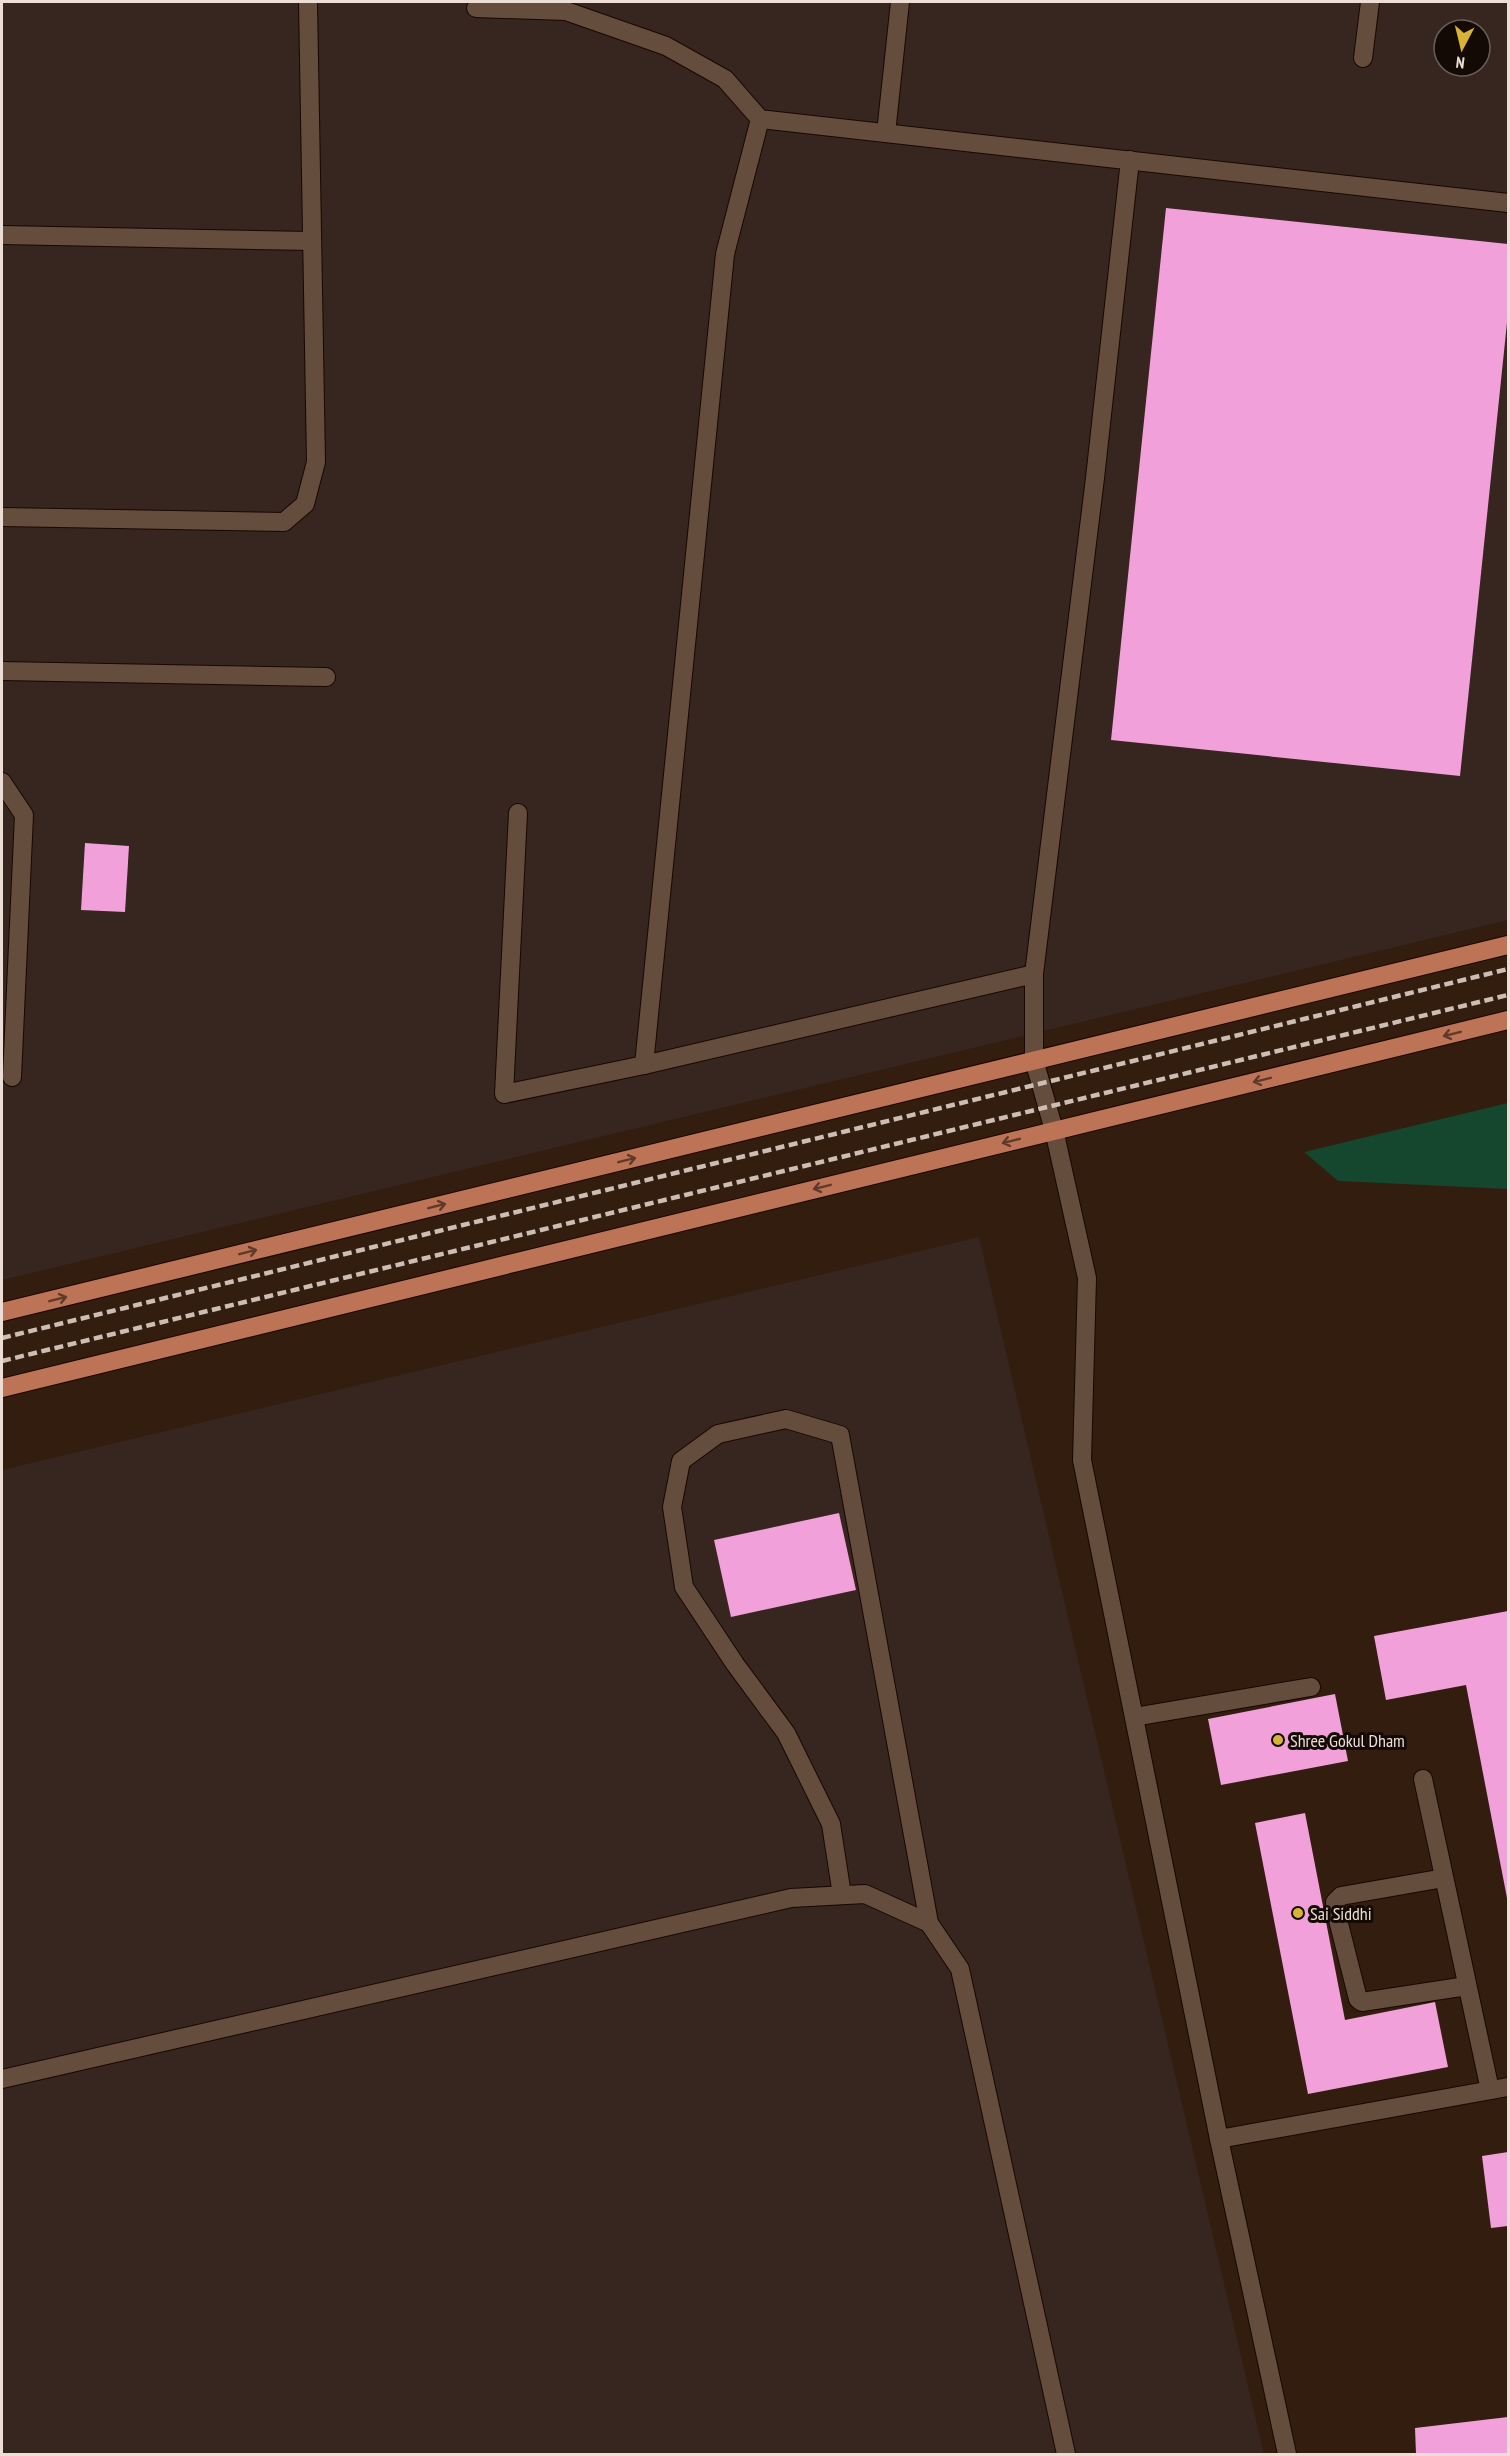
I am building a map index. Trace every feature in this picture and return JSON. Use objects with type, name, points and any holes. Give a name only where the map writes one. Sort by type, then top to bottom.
[{"type":"main road","points":[[2,1312],[1509,945]]},
{"type":"main road","points":[[2,1388],[1509,1020]]},
{"type":"street","points":[[2,517],[284,522],[305,504],[316,462],[308,2]]},
{"type":"street","points":[[886,133],[900,2]]},
{"type":"street","points":[[1363,58],[1370,2]]},
{"type":"street","points":[[476,8],[566,11],[666,46],[725,79],[760,119],[1509,203]]},
{"type":"street","points":[[644,1065],[725,254],[760,119]]},
{"type":"street","points":[[1130,160],[1095,478],[1034,974],[1034,1060],[1054,1130],[1087,1278],[1082,1460],[1219,2139],[1287,2454]]},
{"type":"street","points":[[2,235],[312,241]]},
{"type":"street","points":[[2,671],[326,677]]},
{"type":"street","points":[[2,782],[24,815],[12,1077]]},
{"type":"street","points":[[518,813],[504,1094],[644,1065],[1034,974]]},
{"type":"street","points":[[842,1896],[831,1824],[786,1733],[735,1665],[684,1587],[672,1507],[681,1461],[718,1434],[786,1419],[840,1435],[929,1923],[960,1969],[1066,2454]]},
{"type":"street","points":[[1134,1717],[1311,1687]]},
{"type":"street","points":[[1423,1779],[1490,2091]]},
{"type":"street","points":[[1444,1878],[1341,1896],[1335,1902],[1335,1908],[1358,2000],[1362,2002],[1467,1986]]},
{"type":"street","points":[[2,2079],[791,1898],[865,1894],[929,1923]]},
{"type":"street","points":[[1219,2139],[1509,2087]]},
{"type":"shaded area","points":[[2,2],[1508,2],[1508,920],[2,1280]]},
{"type":"shaded area","points":[[979,1237],[1264,2454],[2,2454],[2,1470]]},
{"type":"green space","points":[[1508,1103],[1508,1189],[1338,1181],[1304,1152]]},
{"type":"building","points":[[1166,208],[1508,244],[1508,313],[1460,776],[1111,740]]},
{"type":"building","points":[[85,843],[129,846],[125,912],[81,910]]},
{"type":"building","points":[[839,1513],[856,1590],[731,1617],[714,1540]]},
{"type":"building","points":[[1508,1611],[1507,1898],[1466,1685],[1386,1700],[1374,1636]]},
{"type":"building","name":"Shree Gokul Dham","points":[[1335,1694],[1348,1761],[1221,1785],[1208,1719]]},
{"type":"building","name":"Sai Siddhi","points":[[1305,1813],[1345,2020],[1435,2002],[1448,2067],[1308,2094],[1255,1823]]},
{"type":"building","points":[[1508,2152],[1508,2226],[1491,2228],[1482,2156]]},
{"type":"building","points":[[1508,2417],[1508,2454],[1416,2454],[1415,2428]]},
{"type":"railway","points":[[2,1338],[1508,969]]},
{"type":"railway","points":[[2,1361],[1508,995]]},
{"type":"place","name":"Shree Gokul Dham","points":[[1278,1740]]},
{"type":"place","name":"Sai Siddhi","points":[[1298,1913]]}]
